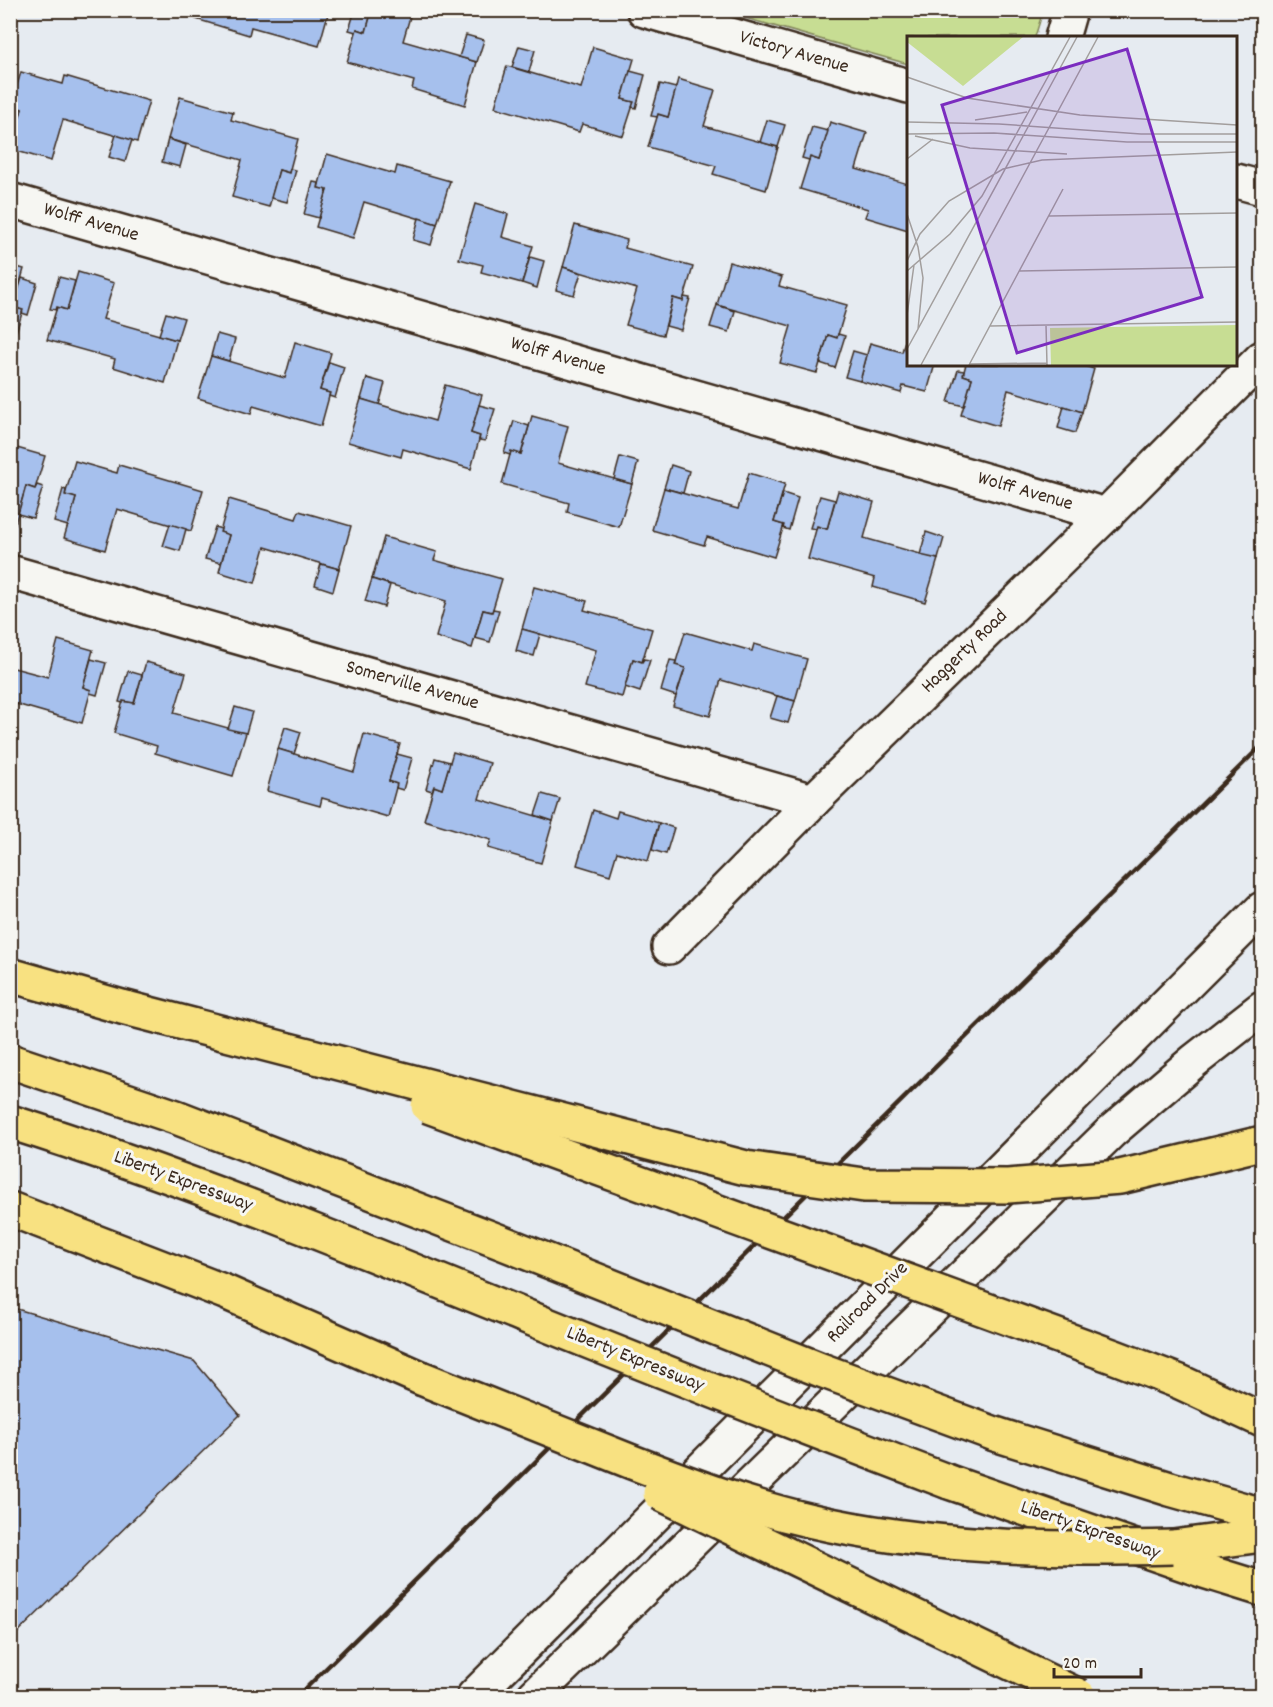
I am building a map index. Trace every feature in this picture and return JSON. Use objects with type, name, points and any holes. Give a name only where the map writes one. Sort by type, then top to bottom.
[{"type":"highway","points":[[10,975],[122,1007],[746,1168],[864,1185],[1008,1186],[1120,1177],[1263,1143]]},
{"type":"highway","points":[[122,1007],[439,1110],[1125,1361],[1180,1382],[1263,1420]]},
{"type":"highway","points":[[10,1061],[240,1141],[821,1370],[995,1434],[1170,1489],[1263,1515]]},
{"type":"highway","name":"Liberty Expressway","points":[[10,1122],[72,1141],[313,1230],[754,1407],[948,1482],[1204,1571],[1263,1589]]},
{"type":"highway","points":[[10,1209],[225,1292],[421,1378],[1079,1696]]},
{"type":"highway","points":[[421,1378],[716,1494],[807,1520],[893,1536],[987,1546],[1075,1549],[1173,1548],[1263,1535]]},
{"type":"street","name":"Victory Avenue","points":[[645,10],[907,85]]},
{"type":"street","points":[[1063,36],[1070,10]]},
{"type":"street","points":[[1237,181],[1263,189]]},
{"type":"street","name":"Wolff Avenue","points":[[10,200],[1106,515]]},
{"type":"street","name":"Haggerty Road","points":[[669,947],[813,801],[1263,358]]},
{"type":"street","name":"Somerville Avenue","points":[[10,572],[813,801]]},
{"type":"street","name":"Railroad Drive","points":[[474,1696],[1263,909]]},
{"type":"street","points":[[534,1696],[1112,1131],[1194,1061],[1263,1008]]},
{"type":"green space","points":[[1043,10],[1035,36],[907,36],[907,64],[721,11]]},
{"type":"building","points":[[199,10],[319,10],[328,14],[319,46],[251,27],[249,35],[196,19]]},
{"type":"building","points":[[355,10],[372,10],[366,32],[357,29],[356,32],[349,30]]},
{"type":"building","points":[[372,10],[412,10],[403,41],[477,62],[465,105],[412,89],[414,81],[347,62],[357,29],[366,32]]},
{"type":"building","points":[[466,35],[484,40],[477,62],[459,57]]},
{"type":"building","points":[[519,46],[535,50],[529,72],[512,67]]},
{"type":"building","points":[[593,47],[634,59],[622,99],[634,102],[623,136],[582,124],[579,132],[495,107],[507,66],[581,88]]},
{"type":"building","points":[[630,71],[645,75],[636,108],[632,107],[634,102],[622,99]]},
{"type":"building","points":[[21,72],[63,84],[65,76],[149,101],[137,142],[63,120],[51,161],[10,149],[22,109],[11,105]]},
{"type":"building","points":[[678,79],[715,90],[704,126],[778,147],[766,190],[713,174],[716,166],[648,147],[658,114],[668,117]]},
{"type":"building","points":[[660,84],[676,88],[668,117],[658,114],[657,117],[651,116]]},
{"type":"building","points":[[180,97],[233,112],[231,120],[298,139],[289,173],[279,170],[269,207],[232,197],[242,160],[168,139]]},
{"type":"building","points":[[10,100],[11,105],[22,109],[14,136],[10,136]]},
{"type":"building","points":[[767,120],[785,125],[778,147],[760,142]]},
{"type":"building","points":[[830,122],[867,133],[856,169],[907,184],[907,230],[865,217],[868,209],[800,189],[810,157],[819,160]]},
{"type":"building","points":[[812,127],[828,131],[819,160],[810,157],[809,160],[802,158]]},
{"type":"building","points":[[116,135],[132,140],[125,162],[109,157]]},
{"type":"building","points":[[168,139],[186,145],[180,167],[162,162]]},
{"type":"building","points":[[327,154],[395,174],[397,166],[450,181],[437,224],[364,202],[353,238],[316,227],[327,190],[318,188]]},
{"type":"building","points":[[290,169],[296,170],[287,202],[271,198],[279,170],[289,173]]},
{"type":"building","points":[[313,182],[319,183],[318,188],[327,190],[319,218],[304,214]]},
{"type":"building","points":[[475,204],[508,214],[502,237],[533,246],[522,283],[481,272],[483,265],[459,259]]},
{"type":"building","points":[[419,218],[437,224],[431,245],[413,240]]},
{"type":"building","points":[[575,225],[627,240],[625,248],[693,267],[683,301],[673,298],[663,335],[626,325],[637,289],[563,267]]},
{"type":"building","points":[[530,257],[544,261],[537,288],[522,283]]},
{"type":"building","points":[[729,262],[782,277],[779,286],[847,305],[837,338],[828,335],[817,373],[780,363],[791,326],[717,305]]},
{"type":"building","points":[[10,265],[24,269],[13,307],[23,310],[13,342],[10,341]]},
{"type":"building","points":[[563,267],[581,273],[574,295],[556,290]]},
{"type":"building","points":[[78,272],[114,283],[103,319],[177,340],[165,383],[113,367],[115,359],[47,340],[57,307],[67,310]]},
{"type":"building","points":[[59,277],[75,281],[67,310],[57,307],[56,310],[50,309]]},
{"type":"building","points":[[22,278],[37,283],[28,315],[22,313],[23,310],[13,307]]},
{"type":"building","points":[[684,297],[690,298],[681,330],[666,326],[673,298],[683,301]]},
{"type":"building","points":[[717,305],[735,311],[729,332],[710,327]]},
{"type":"building","points":[[166,313],[184,318],[177,340],[159,335]]},
{"type":"building","points":[[907,333],[907,366],[934,366],[927,392],[903,386],[901,393],[860,381],[870,343],[902,352]]},
{"type":"building","points":[[217,334],[235,339],[229,361],[211,356]]},
{"type":"building","points":[[838,334],[845,336],[835,368],[820,363],[828,335],[837,338]]},
{"type":"building","points":[[295,342],[331,353],[320,390],[330,393],[321,426],[253,406],[251,414],[198,398],[211,356],[285,378]]},
{"type":"building","points":[[853,351],[867,355],[860,381],[845,377]]},
{"type":"building","points":[[329,362],[344,367],[335,398],[329,396],[330,393],[320,390]]},
{"type":"building","points":[[965,366],[1085,366],[1094,369],[1082,412],[1008,390],[998,426],[961,415],[972,378],[963,375]]},
{"type":"building","points":[[958,370],[964,371],[963,375],[972,378],[964,406],[948,402]]},
{"type":"building","points":[[367,378],[385,383],[379,405],[361,399]]},
{"type":"building","points":[[445,385],[482,395],[471,433],[480,436],[471,469],[403,449],[401,457],[348,442],[361,399],[435,421]]},
{"type":"building","points":[[479,405],[495,409],[485,441],[479,440],[480,436],[471,433]]},
{"type":"building","points":[[1064,406],[1082,412],[1075,433],[1058,428]]},
{"type":"building","points":[[532,416],[568,426],[558,463],[632,484],[619,527],[567,512],[569,503],[502,484],[511,451],[521,454]]},
{"type":"building","points":[[514,421],[529,426],[521,454],[511,451],[510,455],[504,453]]},
{"type":"building","points":[[10,446],[45,456],[35,489],[26,486],[15,524],[10,523]]},
{"type":"building","points":[[620,457],[638,462],[632,484],[614,479]]},
{"type":"building","points":[[75,461],[117,473],[119,465],[203,490],[191,531],[117,509],[105,550],[64,538],[76,498],[65,495]]},
{"type":"building","points":[[671,465],[689,471],[683,493],[664,488]]},
{"type":"building","points":[[749,473],[785,484],[774,522],[784,525],[774,557],[707,537],[704,545],[652,530],[664,488],[738,509]]},
{"type":"building","points":[[37,485],[43,487],[33,518],[18,514],[26,486],[35,489]]},
{"type":"building","points":[[63,489],[66,490],[65,495],[76,498],[68,526],[54,522]]},
{"type":"building","points":[[838,491],[874,502],[864,538],[938,559],[925,602],[873,587],[875,578],[808,559],[817,526],[827,529]]},
{"type":"building","points":[[783,493],[798,498],[789,530],[783,528],[784,525],[774,522]]},
{"type":"building","points":[[820,496],[835,500],[827,529],[817,526],[816,529],[810,528]]},
{"type":"building","points":[[229,499],[296,519],[299,511],[351,526],[339,569],[265,547],[255,583],[219,572],[229,535],[220,532]]},
{"type":"building","points":[[170,524],[186,529],[180,551],[163,546]]},
{"type":"building","points":[[215,527],[221,529],[220,532],[229,535],[221,563],[205,559]]},
{"type":"building","points":[[926,532],[944,538],[938,559],[920,555]]},
{"type":"building","points":[[384,537],[437,552],[434,560],[502,579],[492,612],[483,610],[472,648],[436,637],[446,601],[372,579]]},
{"type":"building","points":[[321,564],[339,569],[333,591],[315,585]]},
{"type":"building","points":[[372,579],[390,585],[384,607],[365,601]]},
{"type":"building","points":[[534,587],[587,601],[584,610],[652,629],[642,662],[633,659],[622,697],[585,687],[596,650],[522,629]]},
{"type":"building","points":[[493,609],[499,610],[490,642],[475,638],[483,610],[492,612]]},
{"type":"building","points":[[522,629],[540,634],[534,656],[516,651]]},
{"type":"building","points":[[685,632],[752,651],[754,644],[807,659],[795,701],[721,680],[710,716],[673,706],[685,668],[675,665]]},
{"type":"building","points":[[58,640],[93,650],[83,687],[91,690],[82,723],[16,704],[13,712],[10,711],[10,667],[48,677]]},
{"type":"building","points":[[91,659],[106,663],[97,695],[83,687]]},
{"type":"building","points":[[633,659],[642,662],[644,659],[650,660],[640,692],[625,687]]},
{"type":"building","points":[[670,660],[676,661],[675,665],[685,668],[676,696],[661,691]]},
{"type":"building","points":[[146,662],[186,673],[174,713],[246,733],[233,776],[155,753],[157,746],[114,733],[123,701],[134,703]]},
{"type":"building","points":[[128,671],[142,675],[134,703],[119,702]]},
{"type":"building","points":[[777,696],[795,701],[788,723],[770,718]]},
{"type":"building","points":[[235,707],[252,712],[246,733],[228,729]]},
{"type":"building","points":[[285,727],[301,732],[294,754],[278,749]]},
{"type":"building","points":[[364,734],[400,744],[389,781],[397,784],[388,817],[322,798],[320,806],[267,791],[278,749],[354,772]]},
{"type":"building","points":[[453,752],[490,763],[479,799],[553,821],[541,863],[488,848],[491,840],[424,820],[434,786],[442,789]]},
{"type":"building","points":[[397,754],[412,758],[403,790],[396,788],[397,784],[389,781]]},
{"type":"building","points":[[435,758],[450,762],[442,789],[434,786],[432,791],[426,789]]},
{"type":"building","points":[[542,794],[560,799],[553,821],[535,815]]},
{"type":"building","points":[[593,810],[616,818],[618,811],[659,823],[648,861],[617,852],[610,875],[577,865]]},
{"type":"building","points":[[659,823],[674,828],[666,854],[652,850]]},
{"type":"building","points":[[10,1307],[194,1361],[240,1415],[10,1640]]},
{"type":"railway","points":[[298,1696],[1262,745]]}]
